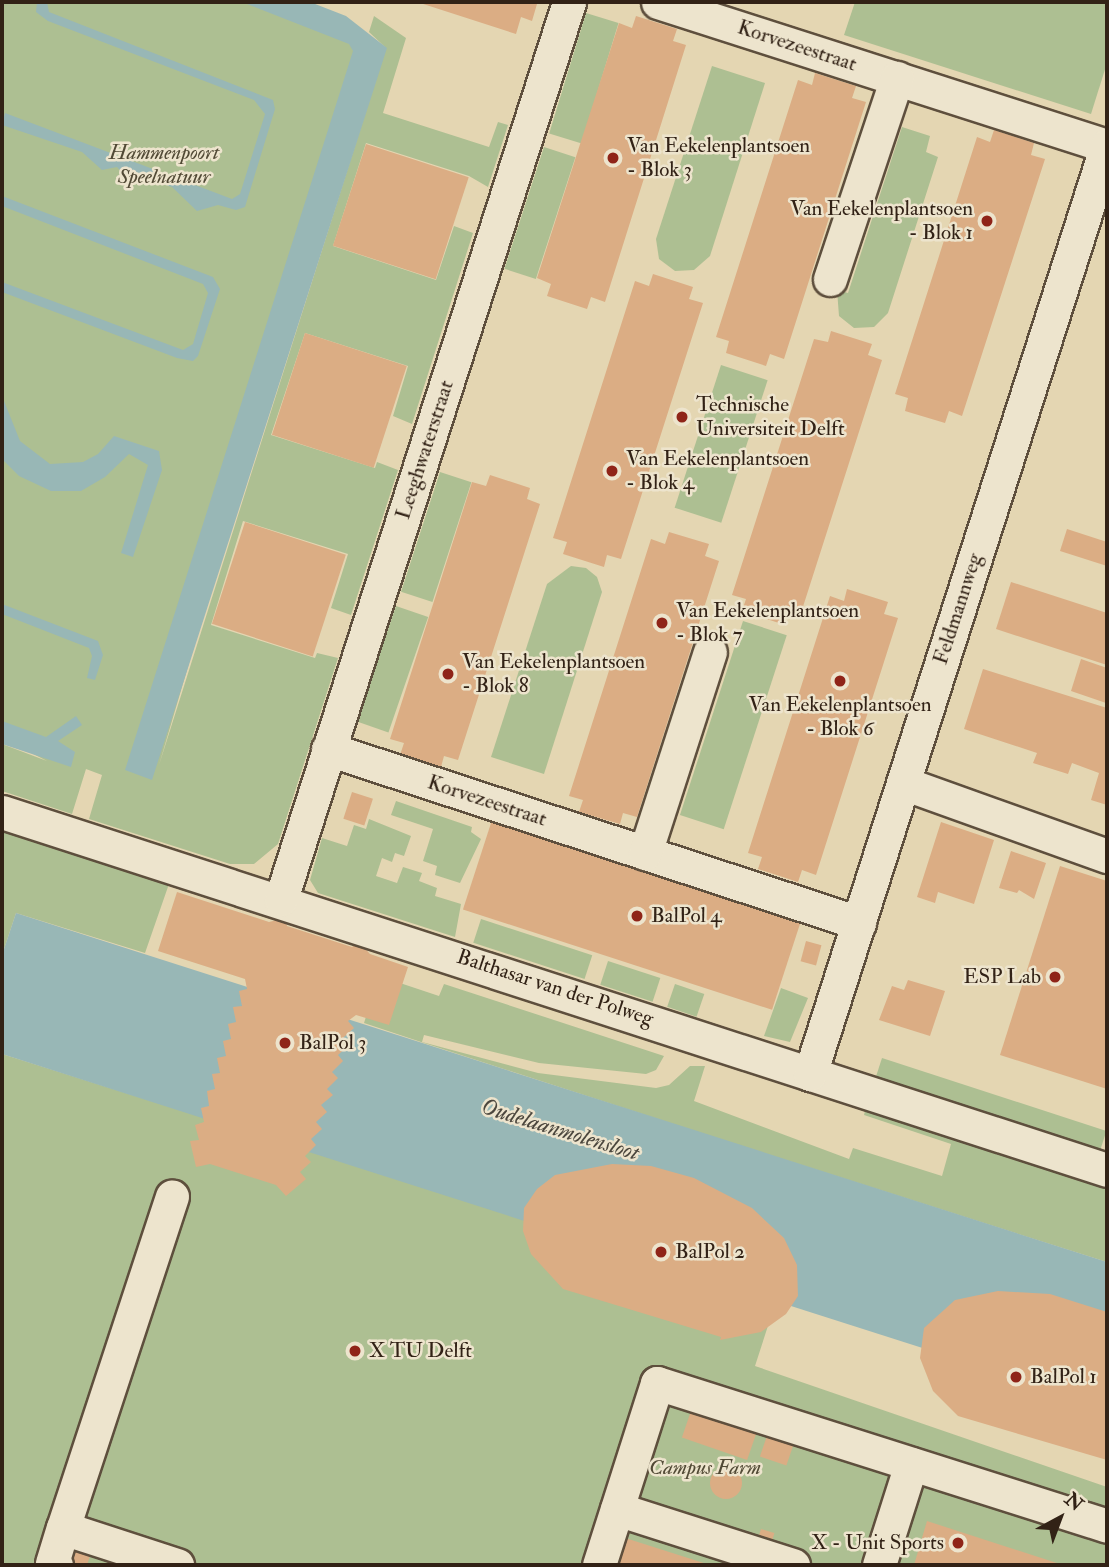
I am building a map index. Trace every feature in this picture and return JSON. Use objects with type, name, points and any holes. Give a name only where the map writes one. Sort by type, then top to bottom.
[{"type":"street","name":"Leeghwaterstraat","points":[[281,899],[569,2]]},
{"type":"street","name":"Korvezeestraat","points":[[658,2],[1107,145]]},
{"type":"street","points":[[830,279],[897,78]]},
{"type":"street","name":"Feldmannweg","points":[[810,1074],[1107,145]]},
{"type":"street","points":[[645,853],[710,652]]},
{"type":"street","name":"Korvezeestraat","points":[[328,749],[859,923]]},
{"type":"street","points":[[903,783],[1107,856]]},
{"type":"street","name":"Balthasar van der Polweg","points":[[2,812],[281,899],[1107,1170]]},
{"type":"street","points":[[55,1565],[52,1563],[66,1529],[172,1196]]},
{"type":"street","points":[[599,1565],[657,1383],[1107,1526]]},
{"type":"street","points":[[879,1565],[911,1464]]},
{"type":"street","points":[[617,1509],[793,1565]]},
{"type":"street","points":[[66,1529],[97,1553],[177,1565]]},
{"type":"green space","name":"Hammenpoort Speelnatuur","points":[[2,2],[275,2],[371,46],[159,765],[386,48],[369,32],[374,16],[406,38],[383,113],[489,147],[498,122],[508,125],[488,187],[469,176],[366,143],[333,246],[436,280],[454,226],[473,233],[412,424],[393,416],[408,366],[305,333],[271,435],[375,468],[377,462],[398,470],[351,615],[331,608],[348,554],[243,521],[211,625],[315,658],[317,653],[338,658],[278,844],[254,864],[230,864],[89,819],[102,775],[86,769],[72,814],[2,791],[2,744],[47,761],[2,738]]},
{"type":"green space","points":[[855,2],[1107,2],[1107,63],[1091,114],[844,35]]},
{"type":"green space","points":[[586,13],[619,23],[582,143],[549,133]]},
{"type":"green space","points":[[712,66],[765,83],[710,256],[694,270],[675,271],[659,259],[656,239]]},
{"type":"green space","points":[[902,127],[930,136],[926,152],[938,157],[888,313],[874,327],[854,328],[839,316],[837,290],[848,293]]},
{"type":"green space","points":[[544,147],[575,157],[536,279],[504,269]]},
{"type":"green space","points":[[721,365],[768,380],[721,523],[675,508]]},
{"type":"green space","points":[[440,472],[471,482],[432,602],[401,592]]},
{"type":"green space","points":[[571,566],[586,568],[597,577],[602,592],[544,774],[491,757],[547,584]]},
{"type":"green space","points":[[396,606],[428,617],[388,732],[356,721]]},
{"type":"green space","points":[[743,621],[787,635],[724,829],[680,815]]},
{"type":"green space","points":[[396,801],[472,827],[471,832],[481,839],[460,883],[435,875],[437,866],[423,861],[433,829],[391,815]]},
{"type":"green space","points":[[369,819],[411,836],[404,856],[395,853],[392,862],[382,858],[376,876],[397,883],[403,867],[422,873],[419,881],[437,888],[435,896],[461,904],[455,937],[318,893],[310,880],[322,838],[347,846],[354,825],[366,829]]},
{"type":"green space","points":[[2,830],[170,881],[145,953],[16,913],[2,955]]},
{"type":"green space","points":[[481,919],[592,955],[585,979],[473,943]]},
{"type":"green space","points":[[608,961],[660,978],[653,1002],[600,985]]},
{"type":"green space","points":[[379,976],[439,996],[444,984],[664,1056],[656,1070],[646,1074],[539,1063],[424,1035],[422,1042],[538,1073],[656,1088],[669,1085],[690,1066],[705,1066],[694,1101],[849,1159],[853,1148],[942,1176],[951,1144],[864,1115],[866,1107],[1107,1185],[1107,1262],[716,1138],[421,1042],[364,1023]]},
{"type":"green space","points":[[675,984],[704,994],[696,1017],[667,1007]]},
{"type":"green space","points":[[781,988],[808,998],[790,1042],[764,1036]]},
{"type":"green space","name":"X TU Delft","points":[[2,1054],[777,1298],[755,1366],[1107,1487],[1107,1565],[2,1565]]},
{"type":"green space","points":[[882,1058],[1106,1131],[1100,1152],[875,1079]]},
{"type":"water","points":[[37,2],[47,2],[49,12],[273,100],[275,109],[245,207],[236,210],[218,205],[197,211],[172,187],[157,182],[132,184],[117,167],[102,170],[82,152],[2,125],[5,113],[232,199],[240,194],[265,114],[254,100],[48,21],[36,12]]},
{"type":"water","points":[[242,2],[310,2],[346,16],[387,48],[152,780],[125,770],[353,51],[349,44]]},
{"type":"water","points":[[2,196],[213,277],[220,289],[198,356],[193,361],[177,358],[2,292],[2,282],[183,350],[193,344],[208,293],[203,284],[2,206]]},
{"type":"water","points":[[2,396],[20,441],[50,464],[83,462],[98,454],[114,436],[159,451],[162,470],[133,557],[121,553],[148,465],[129,454],[105,477],[81,491],[51,491],[19,476],[2,459]]},
{"type":"water","points":[[2,604],[98,641],[103,655],[95,680],[87,678],[92,656],[89,648],[2,614]]},
{"type":"water","points":[[76,716],[82,725],[58,741],[75,752],[71,767],[2,744],[2,721],[46,737]]},
{"type":"water","name":"Oudelaanmolensloot","points":[[16,913],[1107,1262],[1107,1407],[2,1054],[2,955]]},
{"type":"building","points":[[417,2],[537,4],[532,21],[521,17],[516,34]]},
{"type":"building","name":"Van Eekelenplantsoen - Blok 3","points":[[636,16],[677,29],[673,41],[686,45],[605,302],[591,297],[587,309],[547,296],[551,284],[537,278],[619,23],[632,28]]},
{"type":"building","points":[[815,73],[856,86],[852,98],[866,102],[784,359],[770,354],[766,366],[726,353],[729,341],[716,337],[798,80],[812,85]]},
{"type":"building","name":"Van Eekelenplantsoen - Blok 1","points":[[994,130],[1034,143],[1031,155],[1045,159],[962,416],[949,411],[945,423],[905,411],[908,398],[895,394],[977,137],[990,142]]},
{"type":"building","points":[[366,144],[469,177],[436,279],[333,246]]},
{"type":"building","name":"Van Eekelenplantsoen - Blok 4","points":[[653,274],[693,287],[689,299],[703,303],[621,559],[607,555],[604,567],[563,554],[567,542],[553,538],[635,281],[649,286]]},
{"type":"building","points":[[831,331],[872,344],[868,355],[882,360],[800,616],[786,612],[782,624],[742,611],[746,599],[732,595],[814,339],[828,342]]},
{"type":"building","points":[[305,333],[407,366],[374,468],[272,435]]},
{"type":"building","name":"Van Eekelenplantsoen - Blok 8","points":[[490,475],[530,488],[527,499],[540,504],[458,760],[444,756],[441,767],[400,755],[404,743],[390,739],[472,482],[486,486]]},
{"type":"building","points":[[245,522],[346,555],[313,657],[212,624]]},
{"type":"building","points":[[1067,529],[1107,542],[1107,566],[1060,551]]},
{"type":"building","name":"Van Eekelenplantsoen - Blok 7","points":[[669,532],[709,544],[705,556],[719,561],[637,817],[623,813],[620,824],[579,812],[583,800],[569,796],[651,539],[665,544]]},
{"type":"building","points":[[1011,582],[1107,613],[1107,665],[996,629]]},
{"type":"building","name":"Van Eekelenplantsoen - Blok 6","points":[[847,589],[888,602],[884,614],[898,618],[816,875],[802,870],[798,882],[758,869],[762,857],[748,853],[830,596],[844,601]]},
{"type":"building","points":[[1081,659],[1107,668],[1106,703],[1071,691]]},
{"type":"building","points":[[983,669],[1107,708],[1107,805],[1091,800],[1099,773],[1072,763],[1068,774],[1033,763],[1037,753],[964,729]]},
{"type":"building","points":[[352,792],[373,799],[364,825],[343,819]]},
{"type":"building","name":"BalPol 4","points":[[492,820],[801,920],[772,1010],[463,909]]},
{"type":"building","points":[[941,822],[994,840],[974,904],[938,892],[935,903],[917,897]]},
{"type":"building","points":[[1011,851],[1046,863],[1034,899],[1019,890],[1017,893],[999,888]]},
{"type":"building","points":[[1060,866],[1107,881],[1107,1089],[1000,1055]]},
{"type":"building","name":"BalPol 3","points":[[177,892],[269,922],[285,918],[287,926],[352,947],[359,942],[370,954],[408,967],[389,1025],[356,1015],[348,1021],[354,1028],[343,1038],[349,1045],[338,1055],[343,1061],[332,1072],[338,1078],[327,1089],[333,1095],[321,1105],[327,1112],[316,1122],[322,1129],[311,1139],[316,1145],[305,1156],[311,1162],[300,1172],[306,1179],[286,1196],[276,1185],[210,1164],[196,1167],[190,1141],[199,1140],[195,1125],[204,1122],[201,1108],[209,1106],[207,1091],[215,1089],[212,1074],[220,1073],[217,1058],[226,1056],[223,1041],[231,1039],[228,1024],[236,1022],[233,1007],[242,1006],[239,991],[247,989],[245,979],[158,951]]},
{"type":"building","points":[[806,941],[821,945],[816,965],[801,961]]},
{"type":"building","points":[[908,980],[945,991],[930,1036],[879,1020],[892,986],[904,990]]},
{"type":"building","name":"BalPol 2","points":[[612,1164],[651,1166],[694,1178],[752,1208],[784,1238],[797,1265],[798,1296],[786,1314],[761,1332],[720,1340],[721,1337],[563,1289],[531,1254],[523,1231],[524,1208],[537,1189],[555,1175]]},
{"type":"building","name":"BalPol 1","points":[[998,1291],[1050,1294],[1107,1312],[1107,1460],[958,1416],[933,1391],[920,1358],[924,1328],[955,1300]]},
{"type":"building","points":[[691,1411],[756,1433],[747,1460],[682,1437]]},
{"type":"building","points":[[769,1430],[795,1439],[786,1466],[760,1456]]},
{"type":"building","points":[[726,1467],[737,1472],[742,1483],[737,1494],[726,1499],[715,1494],[710,1483],[715,1472]]},
{"type":"building","name":"X - Unit Sports","points":[[927,1521],[1063,1565],[914,1565]]},
{"type":"building","points":[[761,1529],[774,1533],[772,1542],[758,1538]]},
{"type":"building","points":[[64,1536],[93,1547],[87,1565],[56,1559]]},
{"type":"building","points":[[619,1536],[710,1565],[610,1565]]},
{"type":"place","name":"Van Eekelenplantsoen - Blok 3","points":[[613,158]]},
{"type":"place","name":"Van Eekelenplantsoen - Blok 1","points":[[987,221]]},
{"type":"place","name":"Technische Universiteit Delft","points":[[682,417]]},
{"type":"place","name":"Van Eekelenplantsoen - Blok 4","points":[[612,471]]},
{"type":"place","name":"Van Eekelenplantsoen - Blok 7","points":[[662,623]]},
{"type":"place","name":"Van Eekelenplantsoen - Blok 8","points":[[448,674]]},
{"type":"place","name":"Van Eekelenplantsoen - Blok 6","points":[[840,681]]},
{"type":"place","name":"BalPol 4","points":[[637,916]]},
{"type":"place","name":"ESP Lab","points":[[1055,977]]},
{"type":"place","name":"BalPol 3","points":[[285,1043]]},
{"type":"place","name":"BalPol 2","points":[[661,1252]]},
{"type":"place","name":"X TU Delft","points":[[355,1351]]},
{"type":"place","name":"BalPol 1","points":[[1016,1377]]},
{"type":"place","name":"X - Unit Sports","points":[[958,1543]]},
{"type":"park label","name":"Campus Farm","points":[[705,1468]]}]
